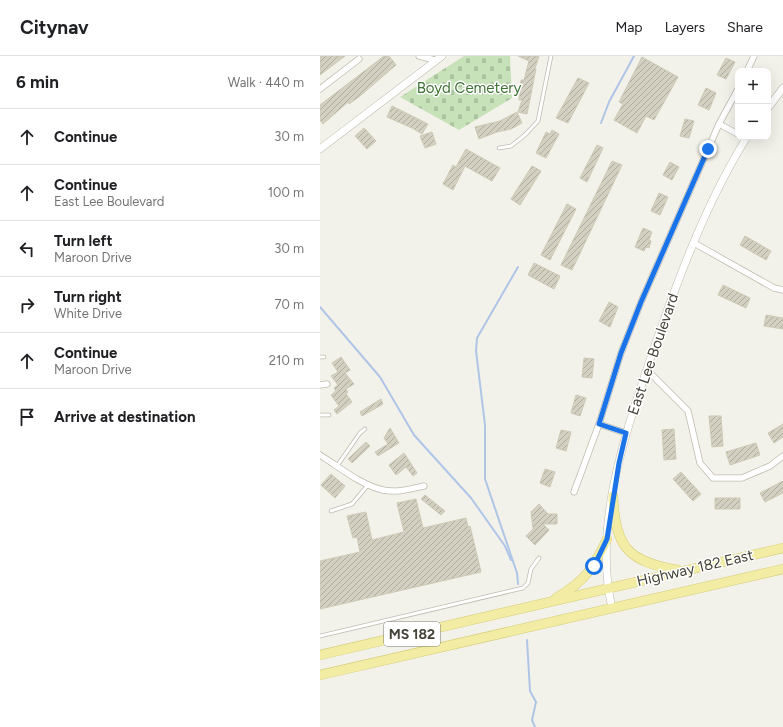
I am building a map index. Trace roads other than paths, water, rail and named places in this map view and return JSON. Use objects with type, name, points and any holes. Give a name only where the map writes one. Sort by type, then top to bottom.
[{"type":"main road","points":[[613,496],[616,528],[631,552],[648,564],[684,571]]},
{"type":"main road","points":[[548,602],[577,585],[587,576],[594,566],[607,539]]},
{"type":"main road","name":"Highway 182 East","points":[[608,589],[783,548]]},
{"type":"main road","name":"MS 182","points":[[320,675],[783,568]]},
{"type":"main road","name":"MS 182","points":[[320,655],[608,589]]},
{"type":"street","points":[[419,56],[435,60]]},
{"type":"street","points":[[320,149],[442,56]]},
{"type":"street","points":[[748,68],[754,56]]},
{"type":"street","points":[[320,89],[359,59]]},
{"type":"street","points":[[771,104],[783,88]]},
{"type":"street","points":[[574,492],[599,424],[621,353],[641,302],[719,124],[735,95]]},
{"type":"street","points":[[719,124],[735,132]]},
{"type":"street","name":"East Lee Boulevard","points":[[612,608],[608,589],[607,539],[613,496],[626,433],[673,295],[694,243],[744,140]]},
{"type":"street","points":[[694,243],[774,288],[783,290]]},
{"type":"street","points":[[647,370],[688,411],[700,463],[713,478],[742,478],[770,466],[783,456]]},
{"type":"street","points":[[320,385],[327,384]]},
{"type":"street","points":[[599,424],[626,433]]},
{"type":"street","points":[[320,455],[368,485],[384,490],[391,491],[424,486]]},
{"type":"lane","points":[[499,148],[511,146],[526,135],[538,121],[551,56]]},
{"type":"lane","points":[[320,415],[329,415]]},
{"type":"lane","points":[[337,466],[360,433],[365,429]]},
{"type":"lane","points":[[331,511],[352,504],[368,485]]},
{"type":"lane","points":[[320,636],[523,588],[528,583],[531,569],[538,558]]},
{"type":"waterway","points":[[601,123],[609,102],[634,56]]},
{"type":"waterway","points":[[518,267],[477,338],[476,351],[485,425],[485,479],[517,573],[518,584]]},
{"type":"waterway","points":[[320,307],[380,377],[414,435],[471,498],[505,546],[511,560]]},
{"type":"waterway","points":[[527,640],[530,691],[536,702],[532,720],[535,727]]},
{"type":"park label","name":"Boyd Cemetery","points":[[469,88]]}]
